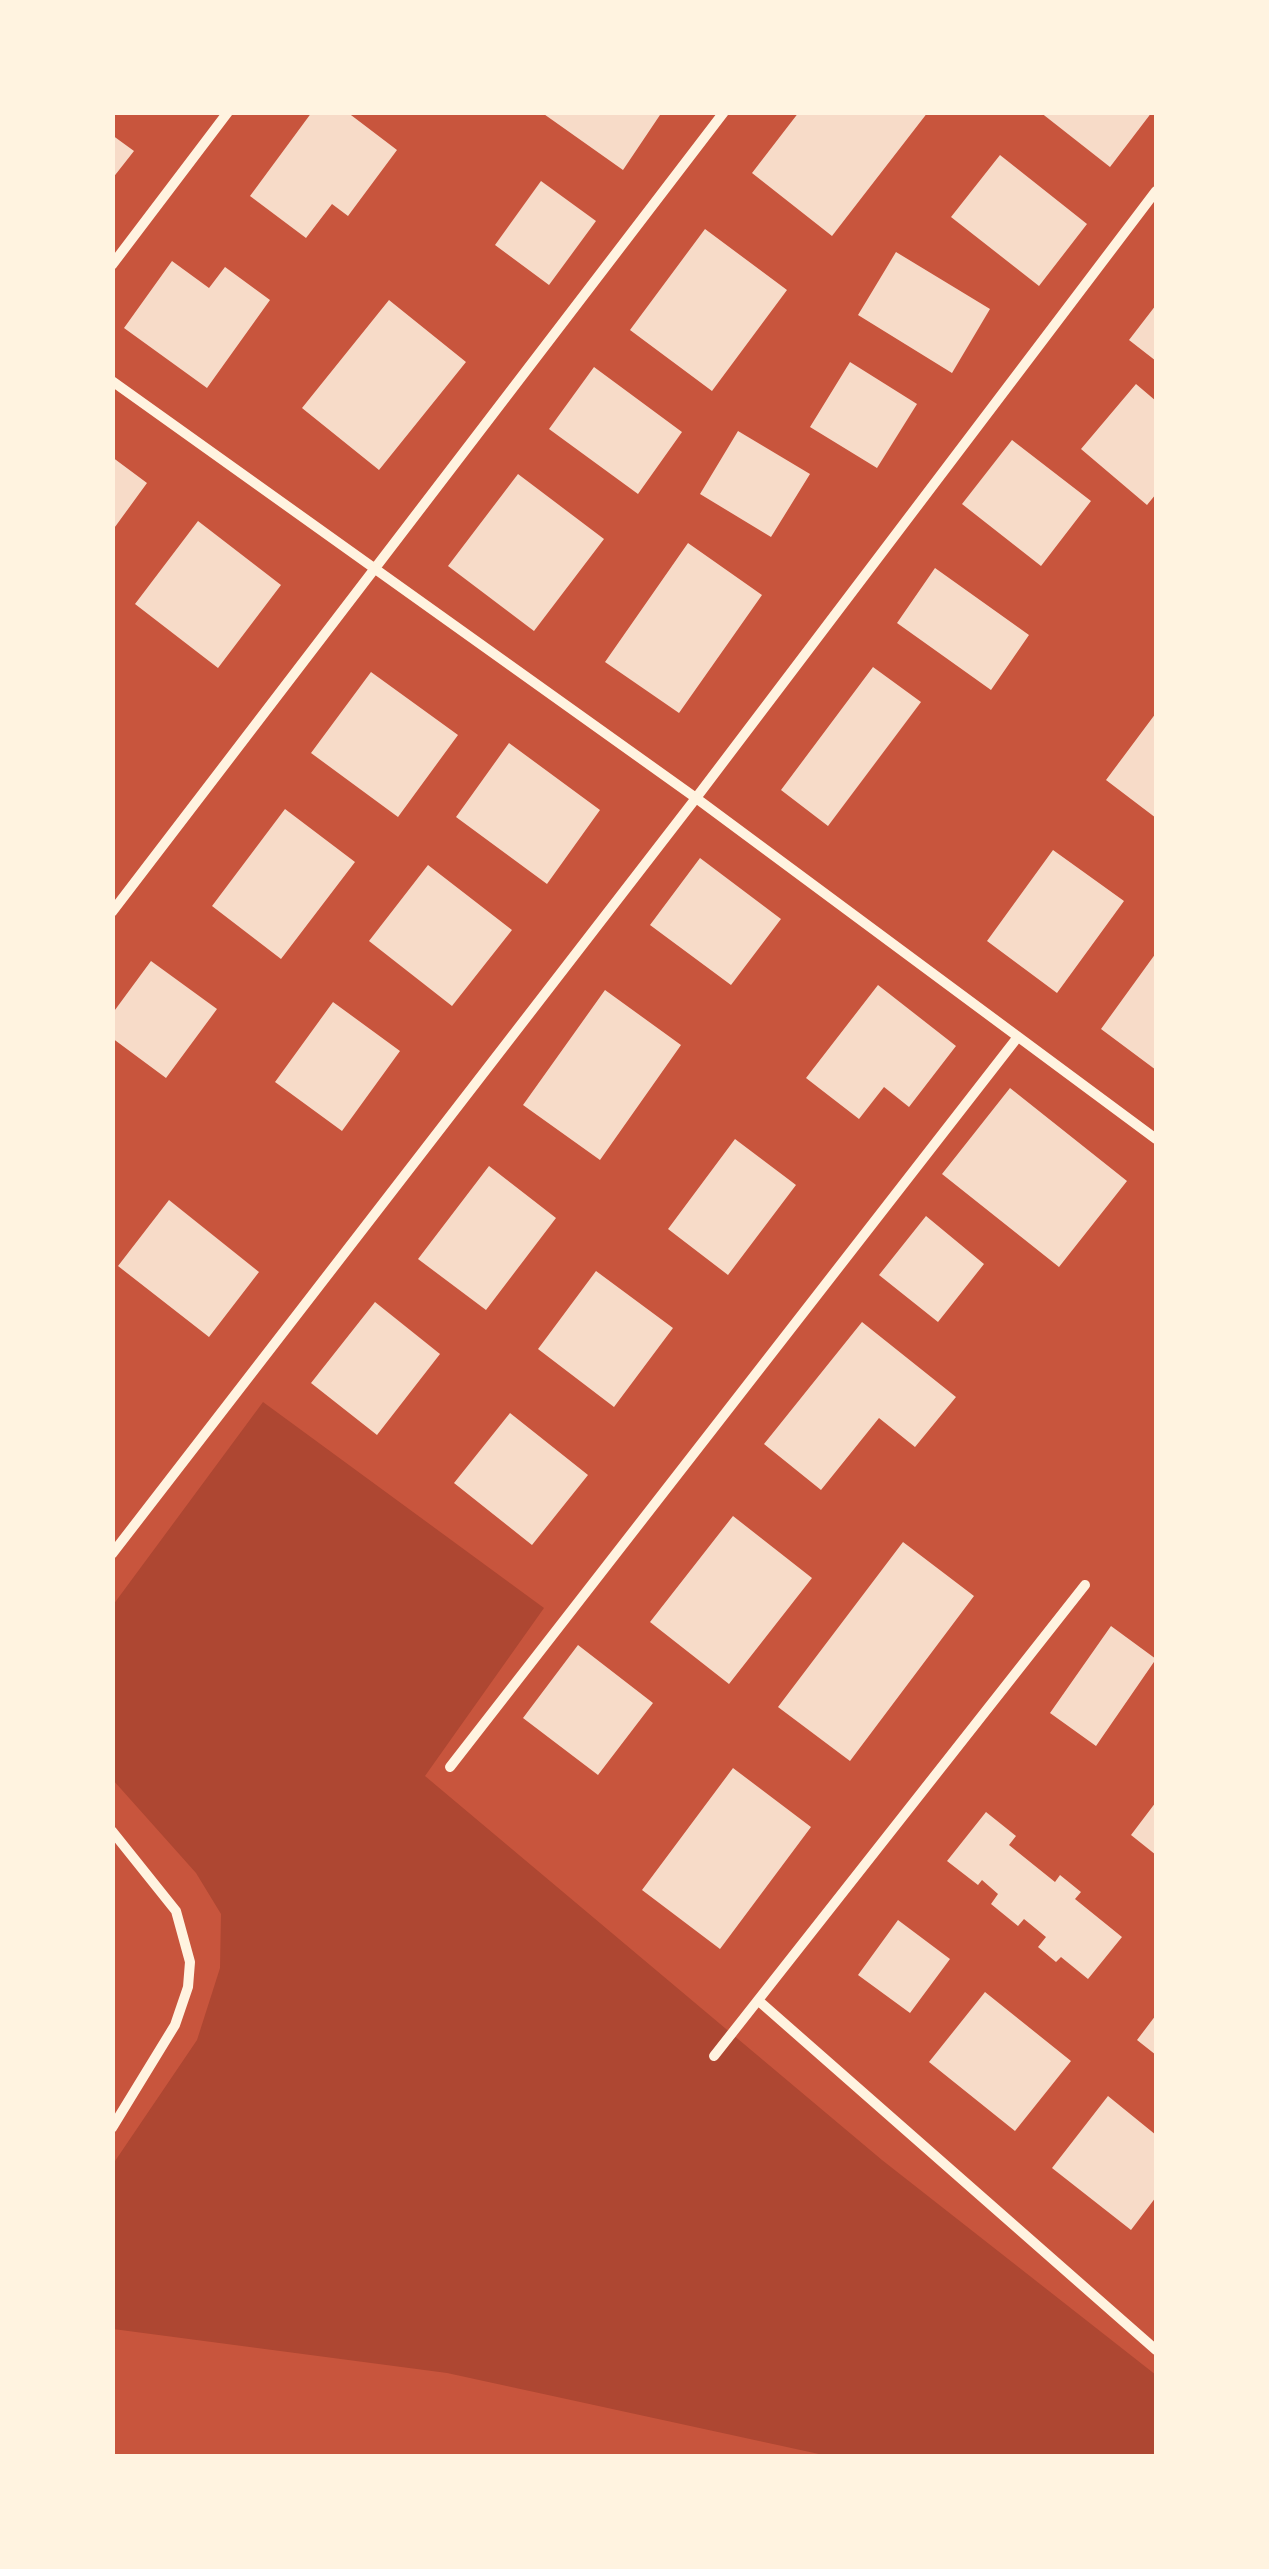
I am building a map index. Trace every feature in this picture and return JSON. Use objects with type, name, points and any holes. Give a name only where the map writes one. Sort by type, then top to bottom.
[{"type":"street","points":[[112,266],[228,112]]},
{"type":"street","points":[[112,912],[724,112]]},
{"type":"street","points":[[112,1554],[696,798],[1156,191]]},
{"type":"street","points":[[112,380],[696,798],[1156,1139]]},
{"type":"street","points":[[450,1767],[1018,1038]]},
{"type":"street","points":[[714,2056],[1086,1584]]},
{"type":"street","points":[[112,1831],[176,1910],[190,1962],[188,1987],[176,2025],[112,2128]]},
{"type":"street","points":[[760,2002],[1156,2350]]},
{"type":"shaded area","points":[[263,1402],[544,1608],[425,1776],[882,2160],[1156,2375],[1156,2456],[828,2456],[447,2373],[113,2329],[113,2164],[197,2040],[220,1968],[221,1914],[196,1873],[113,1780],[113,1605]]},
{"type":"building","points":[[312,112],[347,112],[397,150],[348,216],[332,204],[306,238],[250,196]]},
{"type":"building","points":[[541,112],[662,112],[623,170]]},
{"type":"building","points":[[799,112],[928,112],[832,236],[752,173]]},
{"type":"building","points":[[1040,112],[1152,112],[1110,167]]},
{"type":"building","points":[[112,135],[134,151],[112,179]]},
{"type":"building","points":[[1000,155],[1087,224],[1039,286],[951,217]]},
{"type":"building","points":[[541,181],[596,221],[549,285],[495,245]]},
{"type":"building","points":[[705,229],[787,290],[712,391],[630,330]]},
{"type":"building","points":[[896,252],[990,309],[952,373],[858,315]]},
{"type":"building","points":[[172,261],[209,288],[225,267],[270,300],[207,388],[124,328]]},
{"type":"building","points":[[389,300],[466,362],[379,470],[302,408]]},
{"type":"building","points":[[1156,305],[1156,361],[1129,340]]},
{"type":"building","points":[[850,362],[917,404],[877,468],[810,427]]},
{"type":"building","points":[[594,367],[682,432],[638,494],[549,429]]},
{"type":"building","points":[[1136,384],[1156,401],[1156,494],[1147,505],[1081,449]]},
{"type":"building","points":[[738,431],[810,474],[771,537],[700,494]]},
{"type":"building","points":[[1012,440],[1091,501],[1041,566],[962,504]]},
{"type":"building","points":[[112,457],[147,483],[112,531]]},
{"type":"building","points":[[518,474],[604,539],[534,631],[448,566]]},
{"type":"building","points":[[198,521],[281,585],[218,668],[135,604]]},
{"type":"building","points":[[688,543],[762,595],[679,713],[605,662]]},
{"type":"building","points":[[935,568],[1029,635],[991,690],[897,623]]},
{"type":"building","points":[[873,667],[921,702],[828,826],[781,790]]},
{"type":"building","points":[[371,672],[458,735],[398,817],[311,753]]},
{"type":"building","points":[[1156,713],[1156,818],[1106,780]]},
{"type":"building","points":[[509,743],[600,810],[547,884],[456,817]]},
{"type":"building","points":[[285,809],[355,862],[281,959],[212,906]]},
{"type":"building","points":[[1053,850],[1124,901],[1057,993],[987,941]]},
{"type":"building","points":[[700,858],[781,919],[731,985],[650,925]]},
{"type":"building","points":[[428,865],[512,930],[452,1006],[369,941]]},
{"type":"building","points":[[1156,953],[1156,1070],[1101,1029]]},
{"type":"building","points":[[151,961],[217,1009],[166,1078],[112,1038],[112,1014]]},
{"type":"building","points":[[878,985],[956,1046],[909,1107],[884,1087],[859,1119],[806,1078]]},
{"type":"building","points":[[605,990],[681,1045],[600,1160],[523,1105]]},
{"type":"building","points":[[333,1002],[400,1051],[342,1131],[275,1082]]},
{"type":"building","points":[[1010,1088],[1127,1181],[1059,1267],[942,1174]]},
{"type":"building","points":[[735,1139],[796,1185],[728,1275],[668,1229]]},
{"type":"building","points":[[489,1166],[556,1218],[486,1310],[418,1259]]},
{"type":"building","points":[[169,1200],[259,1272],[209,1337],[118,1266]]},
{"type":"building","points":[[926,1216],[984,1264],[938,1322],[879,1275]]},
{"type":"building","points":[[596,1271],[673,1328],[614,1407],[538,1349]]},
{"type":"building","points":[[375,1302],[440,1354],[377,1435],[311,1383]]},
{"type":"building","points":[[862,1322],[956,1397],[915,1447],[879,1418],[821,1490],[764,1444]]},
{"type":"building","points":[[510,1413],[588,1475],[532,1545],[454,1483]]},
{"type":"building","points":[[733,1516],[812,1578],[729,1684],[650,1622]]},
{"type":"building","points":[[903,1542],[974,1596],[850,1761],[778,1707]]},
{"type":"building","points":[[1111,1626],[1156,1659],[1096,1746],[1050,1713]]},
{"type":"building","points":[[578,1645],[653,1703],[598,1775],[523,1718]]},
{"type":"building","points":[[733,1768],[811,1827],[720,1949],[642,1890]]},
{"type":"building","points":[[1156,1802],[1156,1855],[1131,1835]]},
{"type":"building","points":[[986,1812],[1016,1836],[1009,1845],[1055,1882],[1060,1875],[1081,1892],[1075,1899],[1122,1937],[1088,1979],[1061,1957],[1056,1962],[1038,1947],[1046,1937],[1024,1919],[1018,1926],[991,1904],[998,1894],[982,1880],[978,1885],[947,1861]]},
{"type":"building","points":[[898,1920],[950,1959],[910,2013],[858,1975]]},
{"type":"building","points":[[985,1992],[1071,2061],[1015,2131],[929,2062]]},
{"type":"building","points":[[1156,2015],[1156,2055],[1137,2040]]},
{"type":"building","points":[[1108,2096],[1156,2135],[1156,2197],[1131,2230],[1052,2168]]}]
